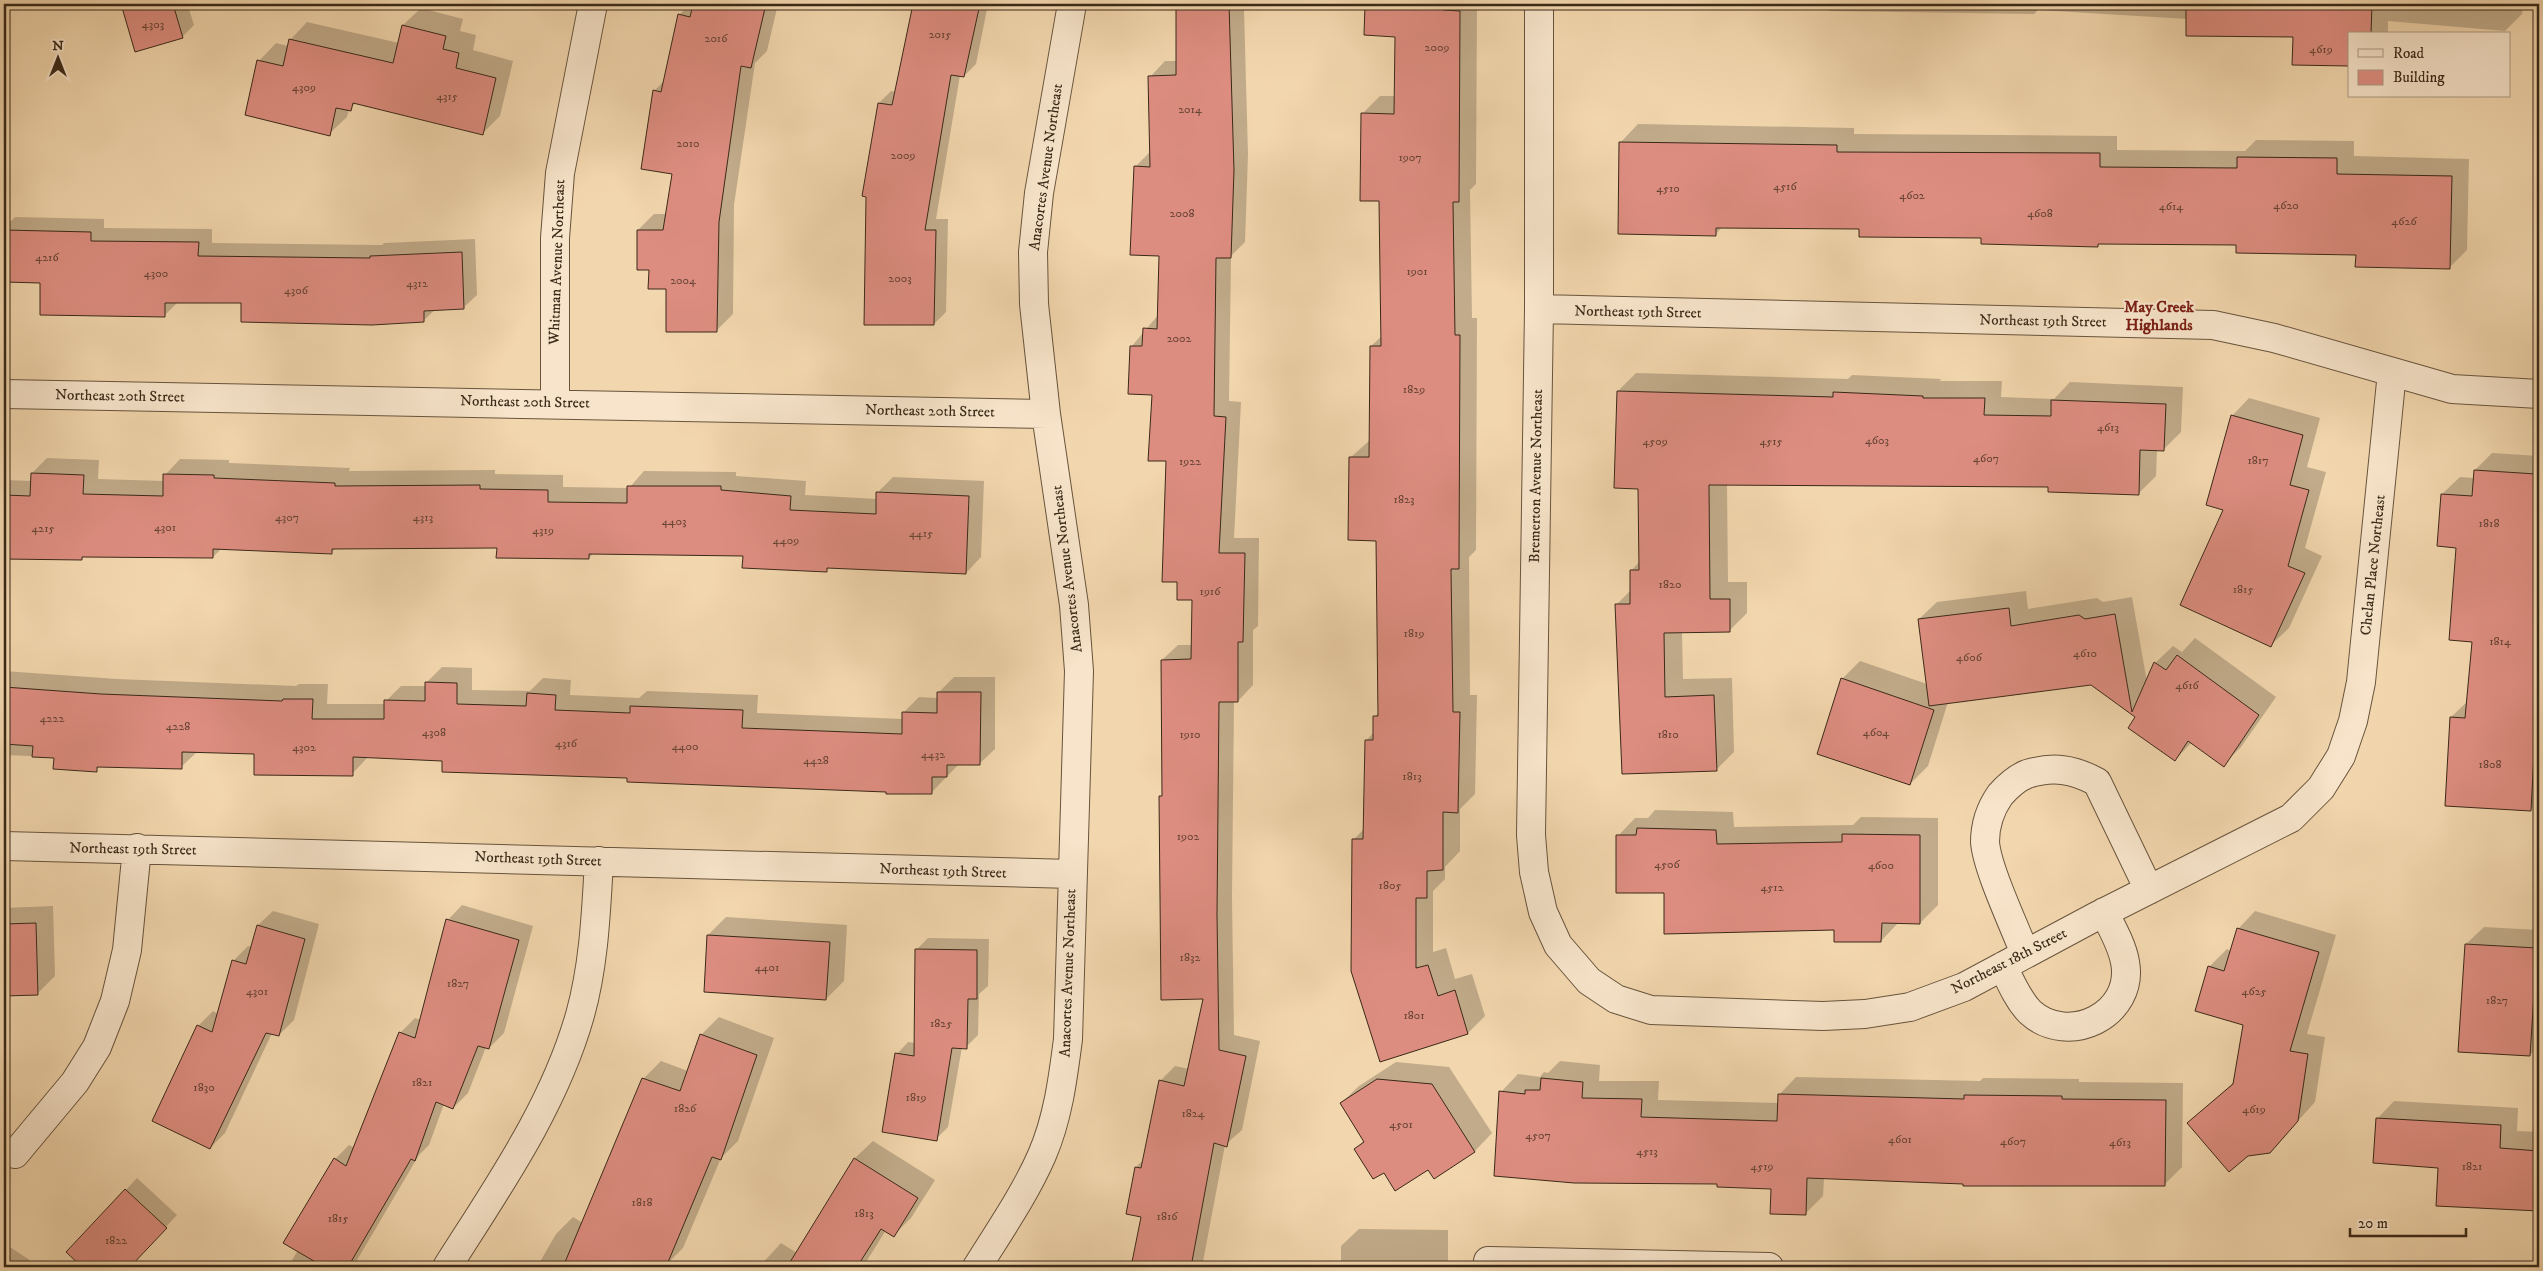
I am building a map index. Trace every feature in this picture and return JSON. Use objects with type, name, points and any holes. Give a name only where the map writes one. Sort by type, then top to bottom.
[{"type":"street","name":"Whitman Avenue Northeast","points":[[555,403],[555,238],[560,173],[593,4]]},
{"type":"street","name":"Anacortes Avenue Northeast","points":[[977,1267],[1021,1197],[1043,1153],[1060,1098],[1068,1039],[1079,671],[1074,605],[1046,414],[1034,304],[1033,252],[1039,193],[1072,4]]},
{"type":"street","name":"Bremerton Avenue Northeast","points":[[1539,4],[1539,310],[1531,835],[1534,872],[1543,912],[1558,945]]},
{"type":"street","name":"Northeast 19th Street","points":[[1539,310],[2212,325],[2274,338],[2452,389],[2539,394]]},
{"type":"street","name":"Chelan Place Northeast","points":[[2341,756],[2353,721],[2362,682],[2392,372]]},
{"type":"street","name":"Northeast 20th Street","points":[[4,394],[555,403],[1046,414]]},
{"type":"street","name":"Northeast 18th Street","points":[[1558,945],[1589,981],[1616,999],[1651,1010],[1823,1016],[1865,1014],[1910,1007],[1964,987],[2104,912],[2291,818],[2321,788],[2341,756]]},
{"type":"street","points":[[2104,912],[2125,962],[2125,980],[2120,997],[2110,1011],[2095,1021],[2078,1027],[2061,1027],[2044,1021],[2030,1012],[2014,960],[1985,842],[1987,823],[1994,804],[2006,789],[2021,776],[2040,770],[2060,768],[2079,772],[2096,782],[2149,890]]},
{"type":"street","name":"Northeast 19th Street","points":[[4,846],[1072,874]]},
{"type":"street","points":[[14,1154],[75,1082],[97,1047],[115,1001],[126,950],[137,848]]},
{"type":"street","points":[[447,1267],[515,1158],[555,1081],[580,1016],[593,959],[599,861]]},
{"type":"street","points":[[1488,1261],[1769,1267]]},
{"type":"building","points":[[121,4],[173,4],[183,38],[135,52]]},
{"type":"building","points":[[693,4],[766,4],[751,68],[741,66],[719,222],[717,332],[666,332],[666,289],[648,289],[649,270],[637,270],[637,230],[663,230],[672,174],[641,169],[653,90],[661,92],[678,14],[690,17]]},
{"type":"building","points":[[913,4],[980,4],[964,77],[951,75],[925,230],[936,230],[934,325],[864,325],[866,197],[862,196],[878,103],[892,105]]},
{"type":"building","points":[[1176,4],[1229,4],[1234,170],[1231,258],[1216,258],[1214,416],[1226,417],[1219,553],[1245,553],[1243,642],[1238,642],[1238,702],[1219,702],[1217,914],[1219,1050],[1246,1056],[1227,1147],[1214,1143],[1191,1267],[1131,1267],[1141,1217],[1126,1214],[1135,1167],[1141,1168],[1159,1080],[1184,1086],[1203,999],[1161,1000],[1159,796],[1162,796],[1161,660],[1191,659],[1192,600],[1177,600],[1177,582],[1162,582],[1166,461],[1148,461],[1152,395],[1128,394],[1130,346],[1142,346],[1143,328],[1157,329],[1159,256],[1130,255],[1134,166],[1150,167],[1148,76],[1176,75]]},
{"type":"building","points":[[1365,4],[1444,4],[1443,10],[1460,11],[1459,202],[1453,202],[1455,335],[1460,335],[1459,569],[1451,569],[1453,712],[1460,712],[1458,813],[1443,812],[1443,870],[1427,871],[1427,898],[1416,898],[1416,968],[1428,965],[1438,996],[1455,990],[1468,1034],[1380,1062],[1351,971],[1352,839],[1363,839],[1365,740],[1373,740],[1373,716],[1378,716],[1376,541],[1348,540],[1349,457],[1369,457],[1370,346],[1381,346],[1379,201],[1360,201],[1361,113],[1394,114],[1395,37],[1364,35]]},
{"type":"building","points":[[2186,4],[2372,4],[2371,32],[2348,32],[2348,66],[2292,65],[2293,37],[2186,36]]},
{"type":"building","points":[[402,25],[446,36],[443,49],[459,53],[456,68],[496,78],[483,135],[353,103],[351,111],[336,108],[330,136],[245,115],[257,60],[283,66],[289,39],[393,63]]},
{"type":"building","points":[[1619,142],[1837,145],[1837,152],[2100,153],[2100,167],[2237,168],[2237,157],[2337,158],[2337,174],[2452,176],[2450,269],[2355,267],[2356,255],[2236,253],[2236,245],[2098,244],[2098,247],[1981,244],[1981,238],[1859,237],[1859,229],[1716,228],[1716,236],[1618,234]]},
{"type":"building","points":[[4,230],[91,232],[91,241],[199,242],[198,256],[370,258],[370,256],[462,252],[464,309],[424,311],[424,322],[372,325],[241,322],[241,303],[165,303],[165,317],[40,315],[40,283],[4,282]]},
{"type":"building","points":[[1617,391],[1833,397],[1833,392],[1923,396],[1923,398],[1985,398],[1984,415],[2051,416],[2051,400],[2166,404],[2164,451],[2140,450],[2139,495],[2048,492],[2048,487],[1709,485],[1710,599],[1730,599],[1730,632],[1664,633],[1665,697],[1714,695],[1717,771],[1622,774],[1615,604],[1630,604],[1630,570],[1639,570],[1638,489],[1614,488]]},
{"type":"building","points":[[2231,415],[2303,435],[2290,485],[2309,490],[2288,566],[2305,573],[2271,647],[2180,605],[2223,510],[2206,505]]},
{"type":"building","points":[[2474,470],[2536,474],[2534,499],[2539,500],[2539,695],[2537,695],[2531,811],[2445,806],[2450,717],[2465,718],[2472,642],[2449,640],[2456,548],[2437,546],[2441,494],[2472,496]]},
{"type":"building","points":[[31,473],[84,475],[83,494],[163,496],[163,474],[214,475],[214,478],[335,483],[335,486],[480,485],[480,489],[548,490],[548,502],[627,503],[627,486],[721,486],[721,490],[791,496],[790,510],[876,514],[876,492],[969,496],[966,574],[827,568],[827,572],[742,568],[743,556],[589,554],[589,559],[496,558],[497,548],[332,549],[332,554],[213,549],[213,558],[82,557],[82,560],[4,559],[4,495],[30,496]]},
{"type":"building","points":[[2009,608],[2011,626],[2079,615],[2085,619],[2115,614],[2132,712],[2154,662],[2166,670],[2177,655],[2259,715],[2224,767],[2188,741],[2175,761],[2128,728],[2135,717],[2091,685],[1929,706],[1918,619]]},
{"type":"building","points":[[1841,678],[1934,710],[1910,785],[1817,754]]},
{"type":"building","points":[[425,682],[457,683],[457,704],[526,706],[527,693],[556,695],[555,710],[630,713],[630,706],[743,710],[742,728],[902,734],[902,712],[937,713],[937,692],[981,692],[980,765],[947,765],[947,777],[932,777],[932,794],[886,794],[886,792],[627,782],[627,778],[442,772],[442,761],[353,757],[353,776],[254,775],[254,754],[182,752],[182,769],[97,767],[97,772],[53,769],[54,758],[32,757],[33,746],[4,744],[4,687],[101,694],[282,701],[283,699],[313,699],[312,719],[384,719],[384,700],[425,701]]},
{"type":"building","points":[[1637,828],[1716,830],[1717,844],[1842,842],[1842,834],[1920,835],[1920,924],[1882,923],[1881,942],[1834,942],[1834,930],[1664,934],[1664,893],[1616,893],[1616,835],[1636,835]]},
{"type":"building","points":[[446,919],[519,940],[489,1049],[478,1046],[453,1109],[436,1102],[415,1161],[411,1159],[348,1267],[324,1267],[283,1243],[334,1158],[346,1166],[399,1032],[415,1038]]},
{"type":"building","points":[[36,923],[38,995],[4,996],[4,924]]},
{"type":"building","points":[[257,925],[305,939],[279,1036],[266,1033],[210,1149],[152,1121],[197,1025],[212,1032],[232,960],[246,964]]},
{"type":"building","points":[[2237,928],[2319,952],[2290,1051],[2308,1054],[2298,1121],[2270,1153],[2248,1156],[2229,1172],[2187,1123],[2233,1084],[2243,1025],[2195,1011],[2208,966],[2224,971]]},
{"type":"building","points":[[707,935],[830,942],[826,1000],[704,992]]},
{"type":"building","points":[[2465,944],[2537,948],[2530,1056],[2458,1052]]},
{"type":"building","points":[[915,949],[977,950],[977,999],[968,999],[967,1049],[952,1048],[937,1141],[882,1132],[895,1053],[914,1056]]},
{"type":"building","points":[[700,1034],[757,1055],[721,1160],[712,1157],[666,1267],[563,1267],[642,1078],[680,1091]]},
{"type":"building","points":[[1541,1078],[1583,1082],[1582,1098],[1642,1099],[1641,1117],[1777,1121],[1778,1094],[1964,1099],[1964,1095],[2062,1096],[2062,1099],[2166,1100],[2165,1186],[1963,1186],[1963,1184],[1807,1178],[1806,1215],[1770,1214],[1771,1189],[1717,1187],[1717,1184],[1574,1183],[1494,1176],[1499,1091],[1525,1094],[1525,1090],[1540,1090]]},
{"type":"building","points":[[1377,1079],[1432,1084],[1475,1152],[1434,1179],[1428,1170],[1395,1191],[1384,1173],[1373,1179],[1354,1149],[1364,1142],[1340,1103]]},
{"type":"building","points":[[2376,1118],[2501,1125],[2500,1148],[2539,1151],[2539,1211],[2436,1206],[2438,1168],[2373,1163]]},
{"type":"building","points":[[854,1158],[918,1198],[894,1237],[881,1229],[857,1267],[787,1267]]},
{"type":"building","points":[[125,1189],[167,1228],[130,1267],[82,1267],[66,1252]]},
{"type":"district","name":"May Creek Highlands","points":[[2159,316]]}]
